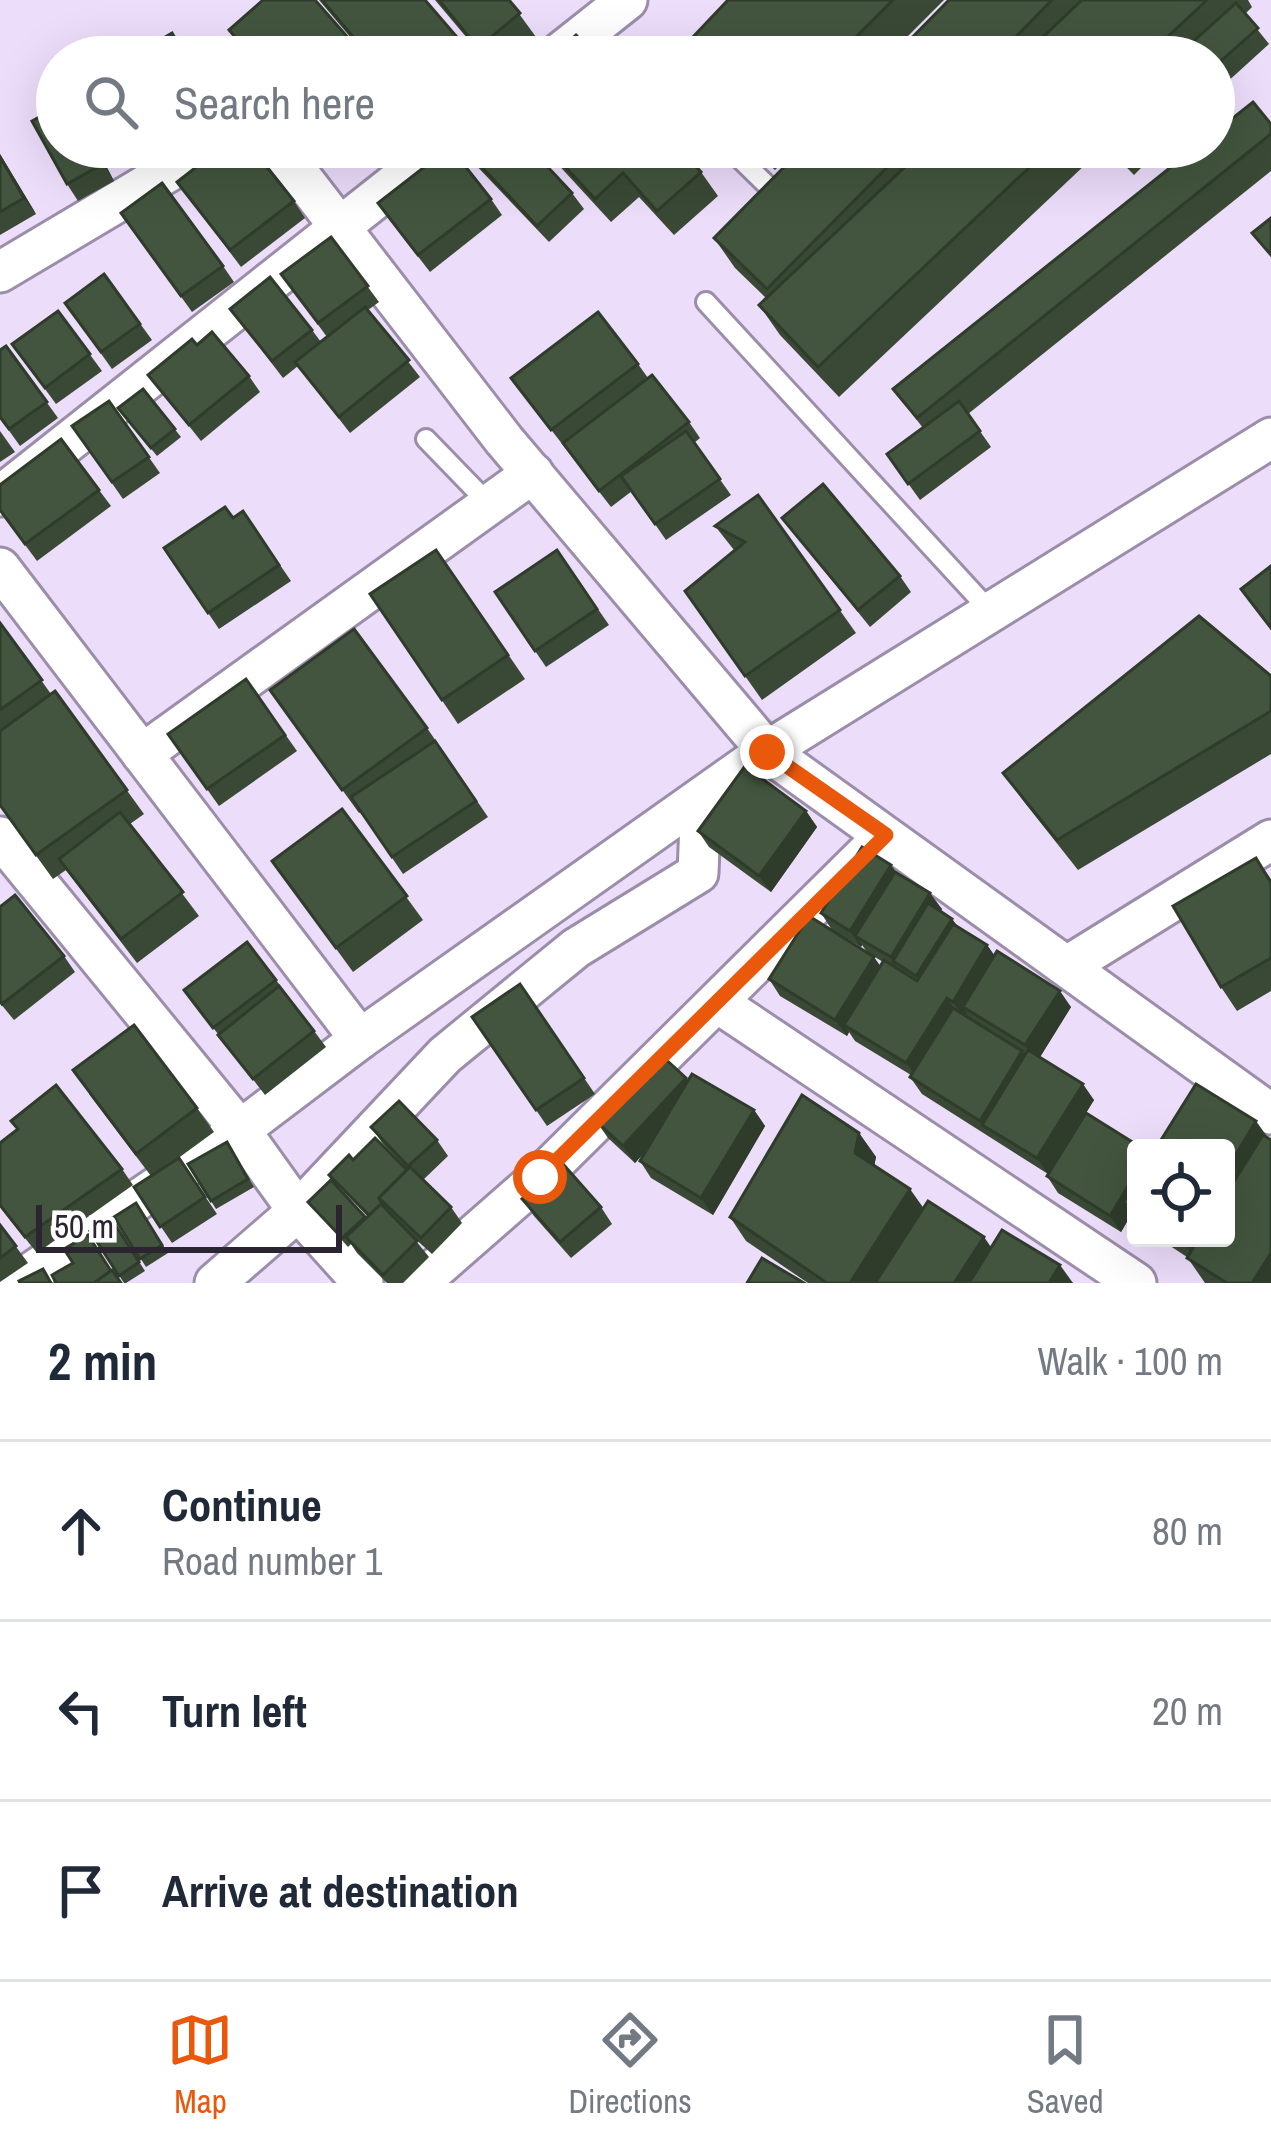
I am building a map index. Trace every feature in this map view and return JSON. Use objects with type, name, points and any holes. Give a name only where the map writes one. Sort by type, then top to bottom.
[{"type":"street","points":[[582,36],[627,0]]},
{"type":"street","points":[[0,272],[176,168]]},
{"type":"street","points":[[294,168],[532,473],[767,752],[1271,1114]]},
{"type":"street","points":[[0,496],[414,168]]},
{"type":"street","points":[[16,1283],[240,1130],[767,752],[1271,438]]},
{"type":"street","points":[[142,754],[532,473]]},
{"type":"street","points":[[0,568],[361,1039]]},
{"type":"street","points":[[215,1283],[298,1211],[445,1055],[576,948],[698,873],[701,798]]},
{"type":"street","points":[[419,1283],[540,1177],[886,835]]},
{"type":"street","points":[[0,837],[240,1130],[298,1211],[363,1283]]},
{"type":"street","points":[[1069,965],[1271,840]]},
{"type":"street","points":[[718,1003],[1136,1283]]},
{"type":"lane","points":[[749,168],[777,195],[792,194],[807,178]]},
{"type":"lane","points":[[706,302],[991,612]]},
{"type":"lane","points":[[426,439],[489,505]]},
{"type":"building","points":[[263,0],[315,0],[347,36],[234,36],[229,30]]},
{"type":"building","points":[[322,0],[425,0],[456,36],[352,36]]},
{"type":"building","points":[[439,0],[509,0],[520,13],[492,36],[468,36]]},
{"type":"building","points":[[728,0],[893,0],[857,36],[694,36]]},
{"type":"building","points":[[949,0],[1052,0],[1017,36],[914,36]]},
{"type":"building","points":[[1082,0],[1207,0],[1168,36],[1044,36]]},
{"type":"building","points":[[1236,3],[1258,28],[1235,48],[1235,36],[1199,36]]},
{"type":"building","points":[[1253,102],[1271,124],[1271,134],[1235,163],[1235,116]]},
{"type":"building","points":[[0,157],[24,198],[0,212]]},
{"type":"building","points":[[58,168],[96,168],[67,184]]},
{"type":"building","points":[[195,168],[268,168],[294,201],[230,250],[177,182]]},
{"type":"building","points":[[423,168],[467,168],[491,199],[418,255],[378,203]]},
{"type":"building","points":[[483,168],[549,168],[572,193],[537,226]]},
{"type":"building","points":[[566,168],[697,168],[701,172],[657,211],[623,173],[595,199]]},
{"type":"building","points":[[783,168],[886,168],[767,289],[714,238]]},
{"type":"building","points":[[904,168],[1029,168],[818,367],[759,305]]},
{"type":"building","points":[[1170,168],[1229,168],[917,418],[893,389]]},
{"type":"building","points":[[162,183],[223,266],[181,296],[121,213]]},
{"type":"building","points":[[1271,218],[1271,255],[1252,233]]},
{"type":"building","points":[[331,237],[368,286],[318,323],[281,274]]},
{"type":"building","points":[[104,274],[140,324],[101,352],[65,303]]},
{"type":"building","points":[[270,277],[312,330],[272,361],[230,309]]},
{"type":"building","points":[[365,307],[409,360],[339,417],[295,362]]},
{"type":"building","points":[[58,311],[90,354],[45,388],[12,344]]},
{"type":"building","points":[[598,312],[638,364],[551,430],[511,378]]},
{"type":"building","points":[[212,332],[249,376],[189,425],[148,375],[192,339],[197,345]]},
{"type":"building","points":[[6,346],[47,402],[9,429],[0,417],[0,350]]},
{"type":"building","points":[[652,375],[689,422],[599,491],[563,443]]},
{"type":"building","points":[[143,389],[175,429],[151,448],[118,408]]},
{"type":"building","points":[[109,401],[149,457],[112,482],[72,426]]},
{"type":"building","points":[[959,401],[980,431],[908,484],[887,454]]},
{"type":"building","points":[[686,431],[720,479],[655,524],[621,476]]},
{"type":"building","points":[[61,439],[99,490],[25,544],[0,510],[0,485]]},
{"type":"building","points":[[823,484],[900,576],[858,610],[782,518]]},
{"type":"building","points":[[758,495],[840,610],[745,676],[685,591],[745,542],[715,526]]},
{"type":"building","points":[[225,507],[233,518],[243,511],[279,565],[208,613],[164,548]]},
{"type":"building","points":[[436,550],[508,655],[442,700],[370,594]]},
{"type":"building","points":[[557,550],[597,609],[535,651],[495,592]]},
{"type":"building","points":[[1271,566],[1271,628],[1241,589]]},
{"type":"building","points":[[1199,616],[1271,676],[1271,711],[1057,840],[1003,773]]},
{"type":"building","points":[[0,623],[42,680],[0,710]]},
{"type":"building","points":[[354,629],[427,728],[342,790],[270,690]]},
{"type":"building","points":[[246,679],[285,735],[207,789],[168,734]]},
{"type":"building","points":[[55,691],[127,790],[36,855],[0,805],[0,731]]},
{"type":"building","points":[[435,741],[476,801],[392,857],[351,797]]},
{"type":"building","points":[[745,766],[806,811],[759,876],[698,831]]},
{"type":"building","points":[[342,809],[407,896],[336,948],[272,861]]},
{"type":"building","points":[[120,812],[183,892],[121,939],[59,859]]},
{"type":"building","points":[[862,847],[891,865],[850,931],[821,913]]},
{"type":"building","points":[[1256,858],[1271,883],[1271,958],[1221,987],[1173,906]]},
{"type":"building","points":[[895,872],[930,893],[891,957],[855,936]]},
{"type":"building","points":[[15,895],[64,956],[2,1004],[0,907]]},
{"type":"building","points":[[928,903],[952,919],[916,976],[893,961]]},
{"type":"building","points":[[809,916],[874,957],[835,1020],[769,979]]},
{"type":"building","points":[[953,924],[987,945],[953,1002],[947,998],[906,1063],[844,1025],[884,960],[917,981]]},
{"type":"building","points":[[247,942],[276,980],[213,1028],[184,990]]},
{"type":"building","points":[[997,951],[1060,991],[1025,1045],[963,1007]]},
{"type":"building","points":[[520,984],[584,1078],[536,1110],[472,1017]]},
{"type":"building","points":[[279,986],[314,1031],[253,1079],[218,1035]]},
{"type":"building","points":[[953,1008],[1022,1051],[980,1121],[910,1077]]},
{"type":"building","points":[[134,1025],[197,1108],[136,1154],[73,1070]]},
{"type":"building","points":[[1028,1050],[1083,1084],[1037,1158],[982,1125]]},
{"type":"building","points":[[660,1054],[686,1078],[623,1146],[596,1121]]},
{"type":"building","points":[[692,1074],[754,1110],[701,1198],[640,1161]]},
{"type":"building","points":[[1196,1084],[1256,1121],[1235,1156],[1235,1139],[1162,1139]]},
{"type":"building","points":[[56,1085],[122,1169],[25,1237],[0,1205],[0,1143],[18,1129],[11,1121]]},
{"type":"building","points":[[802,1095],[859,1133],[855,1153],[910,1189],[850,1283],[827,1283],[730,1217]]},
{"type":"building","points":[[399,1101],[437,1140],[408,1166],[371,1127]]},
{"type":"building","points":[[1086,1113],[1128,1139],[1127,1188],[1110,1216],[1047,1176]]},
{"type":"building","points":[[1263,1135],[1271,1140],[1271,1253],[1252,1283],[1227,1283],[1187,1258],[1194,1247],[1235,1247],[1235,1180]]},
{"type":"building","points":[[375,1138],[407,1170],[369,1215],[329,1175]]},
{"type":"building","points":[[227,1142],[248,1179],[211,1201],[188,1164]]},
{"type":"building","points":[[179,1158],[205,1197],[160,1227],[134,1187]]},
{"type":"building","points":[[563,1164],[601,1207],[560,1242],[522,1199]]},
{"type":"building","points":[[410,1167],[451,1207],[421,1238],[379,1198]]},
{"type":"building","points":[[331,1180],[365,1217],[342,1238],[308,1202]]},
{"type":"building","points":[[928,1201],[984,1237],[954,1283],[875,1283]]},
{"type":"building","points":[[136,1203],[162,1245],[140,1259],[114,1217]]},
{"type":"building","points":[[381,1204],[417,1241],[383,1275],[346,1237]]},
{"type":"building","points":[[111,1218],[139,1262],[119,1276],[90,1231]]},
{"type":"building","points":[[0,1225],[16,1246],[0,1258]]},
{"type":"building","points":[[1002,1230],[1060,1265],[1049,1283],[969,1283]]},
{"type":"building","points":[[88,1235],[111,1271],[94,1283],[56,1283],[52,1275],[73,1263],[64,1249]]},
{"type":"building","points":[[762,1258],[804,1283],[747,1283]]},
{"type":"building","points":[[43,1269],[51,1283],[20,1283],[19,1281]]},
{"type":"building","points":[[112,1270],[121,1283],[94,1283]]},
{"type":"route","points":[[540,1177],[886,835],[767,752]]}]
